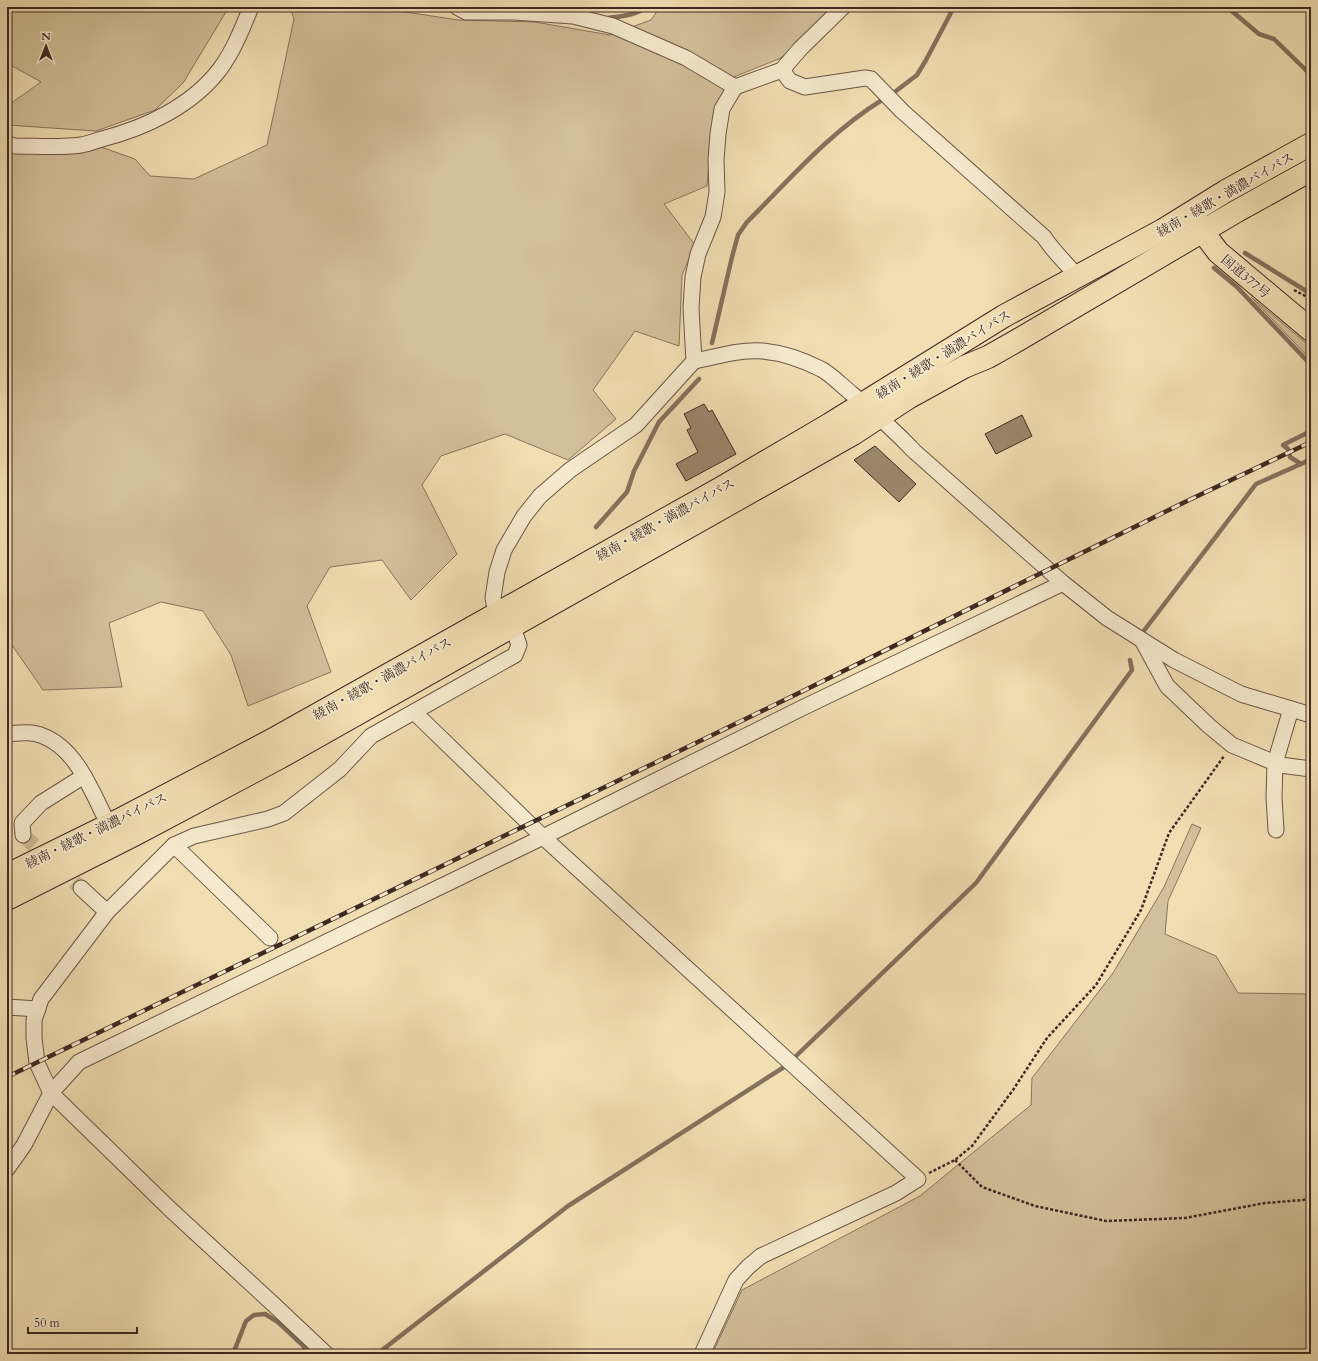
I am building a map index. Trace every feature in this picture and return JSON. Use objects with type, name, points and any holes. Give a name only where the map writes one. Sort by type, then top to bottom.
[{"type":"highway","name":"綾南・綾歌・満濃バイパス","points":[[7,899],[270,741],[720,488],[871,410],[1004,316],[1163,230],[1226,191],[1311,144]]},
{"type":"highway","name":"綾南・綾歌・満濃バイパス","points":[[7,875],[114,834],[279,758],[853,434],[871,410],[908,398],[964,367],[988,357],[1237,211],[1311,170]]},
{"type":"highway","name":"国道377号","points":[[1192,212],[1203,232],[1218,252],[1311,330]]},
{"type":"street","points":[[7,144],[15,146],[82,145],[123,134],[183,104],[207,83],[220,69],[238,40],[250,7]]},
{"type":"street","points":[[457,7],[466,12],[514,12],[573,16],[613,26],[686,58],[735,87]]},
{"type":"street","points":[[694,361],[691,308],[693,277],[698,254],[714,217],[717,192],[716,160],[722,109],[735,87],[782,70],[800,49],[842,7]]},
{"type":"street","points":[[782,70],[790,81],[805,87],[865,78],[871,79],[902,111],[1044,237],[1077,276]]},
{"type":"street","points":[[496,614],[493,598],[497,572],[504,550],[524,516],[540,496],[570,470],[636,425],[694,361],[737,353],[762,351],[800,360],[822,370],[894,430],[915,452],[1063,583],[1107,618],[1143,642],[1203,676],[1241,694],[1311,715]]},
{"type":"street","points":[[7,1168],[24,1145],[51,1092],[79,1062],[543,837],[802,708],[1063,583]]},
{"type":"street","points":[[326,1354],[172,1211],[51,1092],[37,1063],[34,1038],[34,1020],[41,999],[107,912],[174,845],[194,836],[268,819],[284,813],[340,770],[372,736],[515,655],[519,645],[513,627]]},
{"type":"street","points":[[1143,642],[1167,686],[1209,726],[1232,745],[1275,763],[1311,768]]},
{"type":"street","points":[[1276,830],[1274,797],[1275,763],[1291,709]]},
{"type":"street","points":[[414,712],[543,837],[918,1179],[896,1193],[760,1256],[736,1280],[702,1354]]},
{"type":"street","points":[[7,734],[33,733],[43,735],[54,741],[68,752],[84,776],[114,834]]},
{"type":"street","points":[[23,835],[22,823],[42,803],[84,776]]},
{"type":"street","points":[[174,845],[270,938]]},
{"type":"street","points":[[81,888],[107,912]]},
{"type":"street","points":[[7,1007],[38,1009]]},
{"type":"path","points":[[918,1179],[955,1160],[972,1146],[1013,1090],[1047,1038],[1096,985],[1141,910],[1169,833],[1232,745]]},
{"type":"path","points":[[955,1160],[982,1187],[1035,1206],[1106,1221],[1184,1218],[1265,1203],[1311,1198]]},
{"type":"shaded area","points":[[7,7],[229,7],[183,83],[155,110],[96,131],[7,125],[7,106],[41,82],[7,63]]},
{"type":"shaded area","points":[[290,7],[390,7],[393,10],[458,20],[535,22],[610,35],[651,20],[660,7],[833,7],[781,58],[731,78],[712,129],[707,186],[664,204],[695,245],[682,275],[679,346],[635,331],[593,390],[616,419],[568,460],[505,434],[441,456],[422,485],[457,554],[411,600],[382,560],[330,567],[307,606],[331,672],[248,706],[231,655],[203,611],[161,602],[109,623],[122,687],[43,690],[7,638],[7,147],[101,147],[135,159],[150,176],[194,179],[267,145],[294,19]]},
{"type":"shaded area","points":[[1251,297],[1311,347],[1311,360]]},
{"type":"shaded area","points":[[1192,824],[1201,828],[1168,901],[1165,934],[1216,956],[1238,993],[1311,994],[1311,1354],[712,1354],[742,1290],[920,1196],[1031,1105],[1032,1078],[1113,973],[1164,887]]},
{"type":"building","points":[[704,404],[709,412],[712,410],[736,454],[686,481],[676,464],[698,452],[687,430],[691,428],[684,414]]},
{"type":"building","points":[[1022,415],[1032,436],[996,454],[985,434]]},
{"type":"building","points":[[875,446],[916,484],[899,502],[854,460]]},
{"type":"waterway","points":[[608,18],[633,14],[646,7]]},
{"type":"waterway","points":[[896,91],[917,75],[954,7]]},
{"type":"waterway","points":[[1227,7],[1259,34],[1274,39],[1311,75]]},
{"type":"waterway","points":[[712,343],[738,235],[747,222],[828,141],[882,100]]},
{"type":"waterway","points":[[1245,253],[1311,294]]},
{"type":"waterway","points":[[1214,268],[1237,287],[1311,365]]},
{"type":"waterway","points":[[596,527],[627,492],[634,471],[659,422],[699,379]]},
{"type":"waterway","points":[[1311,431],[1283,445],[1288,449],[1290,457],[1301,464],[1311,459]]},
{"type":"waterway","points":[[1143,632],[1256,484],[1301,464]]},
{"type":"waterway","points":[[795,1057],[976,883],[1132,670],[1130,660]]},
{"type":"waterway","points":[[377,1354],[568,1206],[784,1067]]},
{"type":"waterway","points":[[233,1354],[246,1321],[254,1315],[265,1314],[278,1322],[312,1354]]},
{"type":"tunnel","points":[[23,835],[81,888]]},
{"type":"railway","points":[[7,1077],[803,691],[1187,501],[1311,442]]}]
